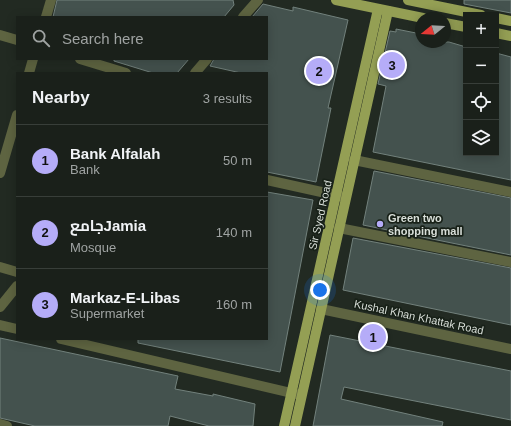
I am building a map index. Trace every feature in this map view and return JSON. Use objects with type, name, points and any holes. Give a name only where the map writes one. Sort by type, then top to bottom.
[{"type":"main road","points":[[336,0],[415,16]]},
{"type":"main road","points":[[408,0],[466,12]]},
{"type":"main road","name":"Sir Syed Road","points":[[284,426],[297,394],[321,308],[339,228],[341,197],[354,160],[383,10]]},
{"type":"main road","name":"Sir Syed Road","points":[[295,426],[297,394],[383,10]]},
{"type":"main road","points":[[499,19],[511,21]]},
{"type":"main road","points":[[451,24],[463,26]]},
{"type":"main road","points":[[499,34],[511,36]]},
{"type":"street","points":[[46,16],[51,0]]},
{"type":"street","points":[[244,16],[258,0]]},
{"type":"street","points":[[0,35],[16,40]]},
{"type":"street","points":[[29,72],[33,60]]},
{"type":"street","points":[[83,60],[123,72]]},
{"type":"street","points":[[197,72],[206,60]]},
{"type":"street","points":[[0,173],[16,118]]},
{"type":"street","points":[[354,160],[511,192]]},
{"type":"street","points":[[268,180],[341,197]]},
{"type":"street","points":[[339,228],[511,262]]},
{"type":"street","points":[[0,267],[16,272]]},
{"type":"street","points":[[0,306],[16,287]]},
{"type":"street","name":"Kushal Khan Khattak Road","points":[[321,308],[511,349]]},
{"type":"street","points":[[0,325],[16,329]]},
{"type":"street","points":[[65,340],[297,394]]},
{"type":"street","points":[[0,424],[7,426]]},
{"type":"building","points":[[57,0],[233,0],[234,5],[225,16],[53,16]]},
{"type":"building","points":[[464,0],[511,0],[511,13],[464,4]]},
{"type":"building","points":[[263,4],[293,11],[293,7],[348,20],[328,108],[331,108],[316,182],[268,172],[268,72],[237,72],[210,66],[213,60],[268,60],[268,16],[253,16]]},
{"type":"building","points":[[396,29],[415,33],[415,48],[451,48],[451,43],[463,46],[463,156],[499,156],[499,54],[511,57],[511,180],[373,152],[386,86],[378,84],[390,31],[396,32]]},
{"type":"building","points":[[188,60],[178,72],[150,72],[114,61]]},
{"type":"building","points":[[374,171],[511,198],[511,255],[363,225]]},
{"type":"building","points":[[268,192],[313,200],[280,372],[138,343],[138,340],[268,340]]},
{"type":"building","points":[[353,238],[511,268],[511,325],[343,290]]},
{"type":"building","points":[[330,335],[511,371],[511,420],[344,387],[341,399],[443,422],[442,426],[313,426]]},
{"type":"building","points":[[0,338],[178,376],[175,389],[213,396],[213,394],[255,404],[253,426],[209,426],[170,416],[168,426],[35,426],[0,418]]},
{"type":"place","name":"Markaz-E-Libas","points":[[392,65]]},
{"type":"place","name":"جامعJamia","points":[[319,71]]},
{"type":"place","name":"Green two shopping mall","points":[[380,224]]},
{"type":"place","name":"Bank Alfalah","points":[[373,337]]}]
